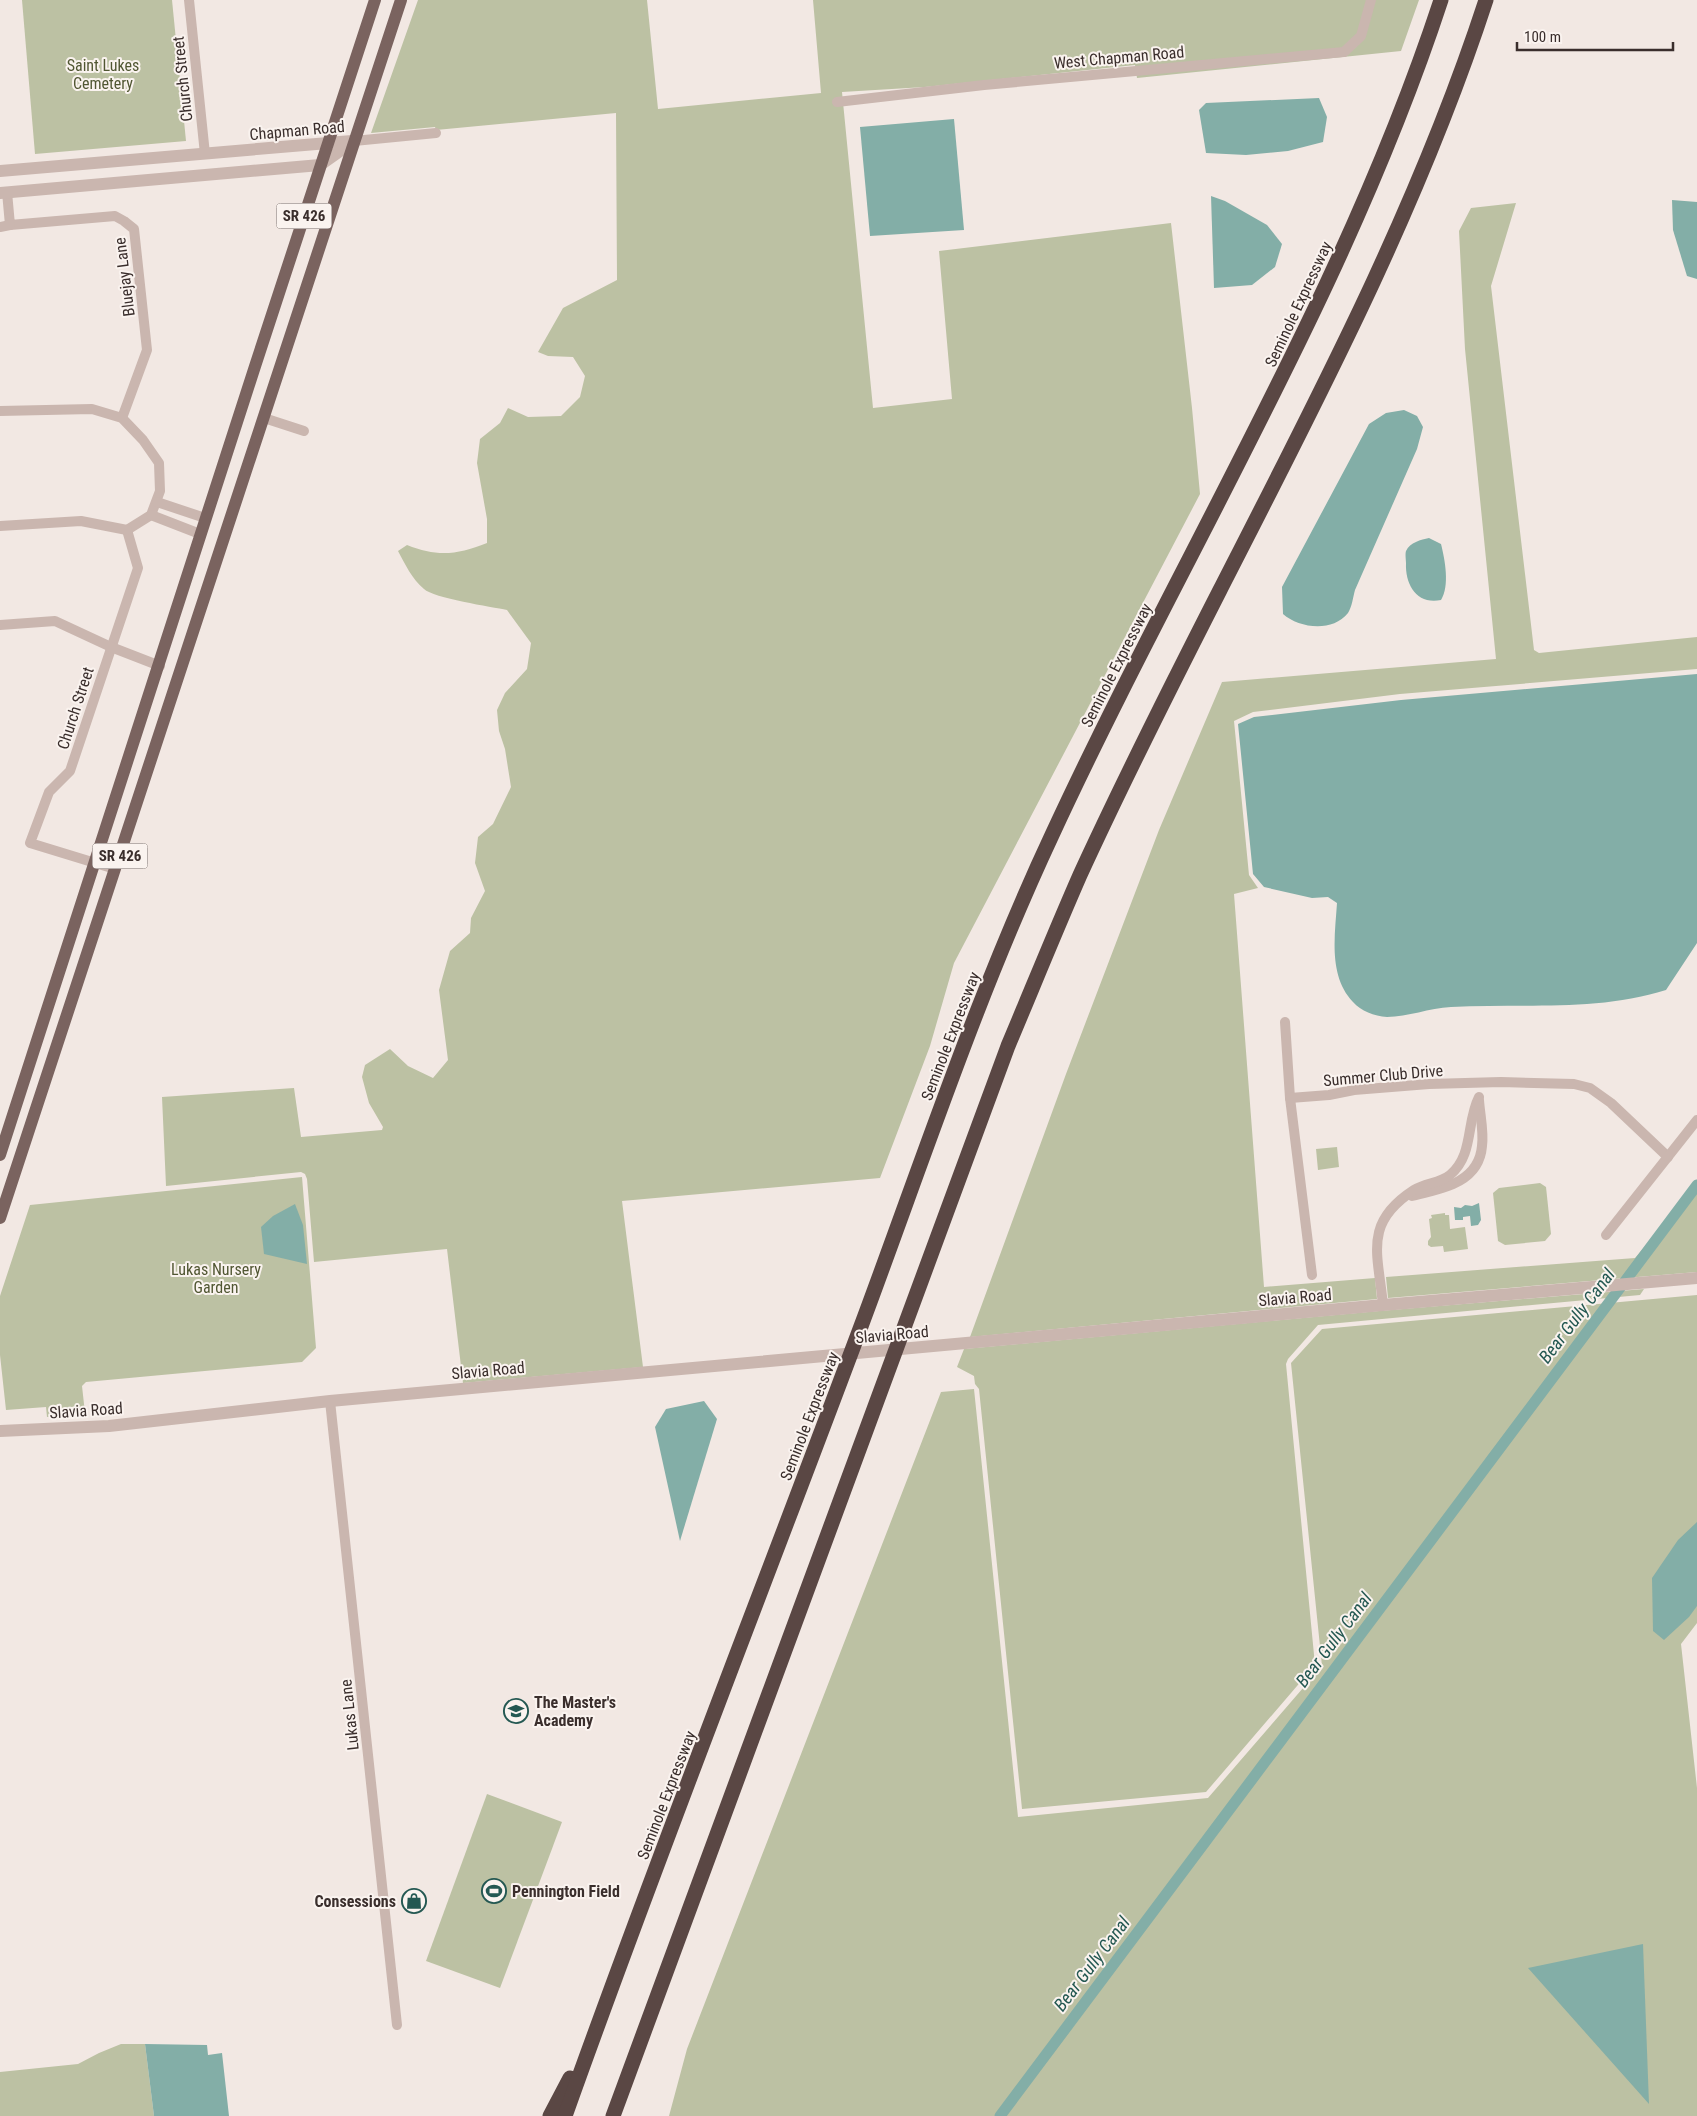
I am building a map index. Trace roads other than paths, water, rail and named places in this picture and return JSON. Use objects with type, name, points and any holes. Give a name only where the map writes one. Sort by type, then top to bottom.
[{"type":"highway","name":"Seminole Expressway","points":[[565,2116],[861,1327],[960,1055],[1002,948],[1051,836],[1115,705],[1268,406],[1337,265],[1389,144],[1440,0]]},
{"type":"highway","points":[[613,2116],[1008,1046],[1080,875],[1134,762],[1356,321],[1399,228],[1443,118],[1486,0]]},
{"type":"highway","points":[[550,2116],[595,2033]]},
{"type":"main road","name":"SR 426","points":[[0,1154],[160,666],[205,518],[375,0]]},
{"type":"main road","name":"SR 426","points":[[0,1218],[401,0]]},
{"type":"street","name":"Church Street","points":[[189,0],[205,154]]},
{"type":"street","name":"West Chapman Road","points":[[837,102],[984,85],[1344,52],[1361,36],[1371,0]]},
{"type":"street","points":[[354,141],[436,133]]},
{"type":"street","name":"Chapman Road","points":[[0,171],[354,141]]},
{"type":"street","name":"Chapman Road","points":[[320,165],[354,141]]},
{"type":"street","points":[[3,192],[320,165]]},
{"type":"street","name":"Bluejay Lane","points":[[3,192],[5,226],[115,216],[134,229],[146,350],[122,418]]},
{"type":"street","points":[[0,411],[92,409],[122,418],[143,440],[159,464],[160,491],[151,515],[127,530],[81,521],[0,526]]},
{"type":"street","points":[[264,418],[304,431]]},
{"type":"street","points":[[157,502],[205,518]]},
{"type":"street","points":[[151,515],[200,534]]},
{"type":"street","name":"Church Street","points":[[115,869],[30,843],[49,792],[70,771],[138,568],[127,530]]},
{"type":"street","points":[[0,625],[55,621],[111,647],[160,666]]},
{"type":"street","points":[[1284,1022],[1290,1098],[1312,1275]]},
{"type":"street","name":"Summer Club Drive","points":[[1290,1098],[1329,1095],[1354,1090],[1429,1084],[1501,1082],[1574,1084],[1590,1088],[1611,1103],[1668,1157]]},
{"type":"street","points":[[1404,1198],[1447,1187],[1470,1175],[1482,1147],[1478,1084]]},
{"type":"street","points":[[1384,1305],[1376,1249],[1379,1227],[1385,1216],[1416,1188],[1450,1176],[1467,1147],[1474,1107],[1479,1097]]},
{"type":"street","points":[[1606,1235],[1697,1120]]},
{"type":"street","name":"Slavia Road","points":[[0,1432],[109,1426],[330,1401],[1697,1278]]},
{"type":"street","name":"Lukas Lane","points":[[330,1401],[397,2025]]},
{"type":"water","points":[[1319,98],[1327,117],[1323,142],[1288,151],[1246,155],[1206,153],[1199,110],[1206,103]]},
{"type":"water","points":[[954,119],[964,230],[870,236],[860,127]]},
{"type":"water","points":[[1211,196],[1225,201],[1267,225],[1282,244],[1275,267],[1252,285],[1214,288]]},
{"type":"water","points":[[1672,200],[1697,202],[1697,279],[1687,276],[1673,230]]},
{"type":"water","points":[[1404,410],[1417,416],[1423,427],[1417,449],[1355,590],[1348,613],[1333,624],[1325,626],[1306,625],[1290,619],[1283,614],[1282,587],[1369,424],[1386,413]]},
{"type":"water","points":[[1429,538],[1441,544],[1444,558],[1446,580],[1441,600],[1425,599],[1414,592],[1410,586],[1406,571],[1406,551],[1408,548],[1413,543]]},
{"type":"water","points":[[1697,674],[1697,943],[1666,990],[1640,997],[1587,1004],[1451,1007],[1403,1016],[1377,1016],[1360,1008],[1353,1002],[1345,992],[1340,980],[1336,968],[1335,955],[1337,903],[1328,897],[1312,898],[1264,887],[1253,874],[1238,724],[1254,717],[1401,700]]},
{"type":"water","points":[[1479,1203],[1481,1220],[1478,1225],[1471,1226],[1470,1216],[1463,1217],[1463,1220],[1455,1220],[1454,1207],[1461,1208],[1465,1205],[1472,1206]]},
{"type":"water","points":[[295,1204],[303,1225],[307,1264],[264,1254],[261,1227],[273,1216]]},
{"type":"water","points":[[704,1401],[717,1419],[680,1541],[655,1427],[666,1409]]},
{"type":"water","points":[[1697,1522],[1697,1606],[1689,1617],[1664,1640],[1653,1631],[1652,1578],[1678,1540]]},
{"type":"water","points":[[1643,1944],[1649,2104],[1528,1968]]},
{"type":"water","points":[[145,2044],[207,2045],[208,2055],[222,2053],[229,2116],[154,2116]]},
{"type":"waterway","name":"Bear Gully Canal","points":[[1000,2116],[1697,1185]]},
{"type":"place","name":"The Master's Academy","points":[[516,1711]]},
{"type":"place","name":"Pennington Field","points":[[494,1891]]},
{"type":"place","name":"Consessions","points":[[414,1901]]},
{"type":"park label","name":"Saint Lukes Cemetery","points":[[103,74]]},
{"type":"park label","name":"Lukas Nursery Garden","points":[[216,1278]]}]
